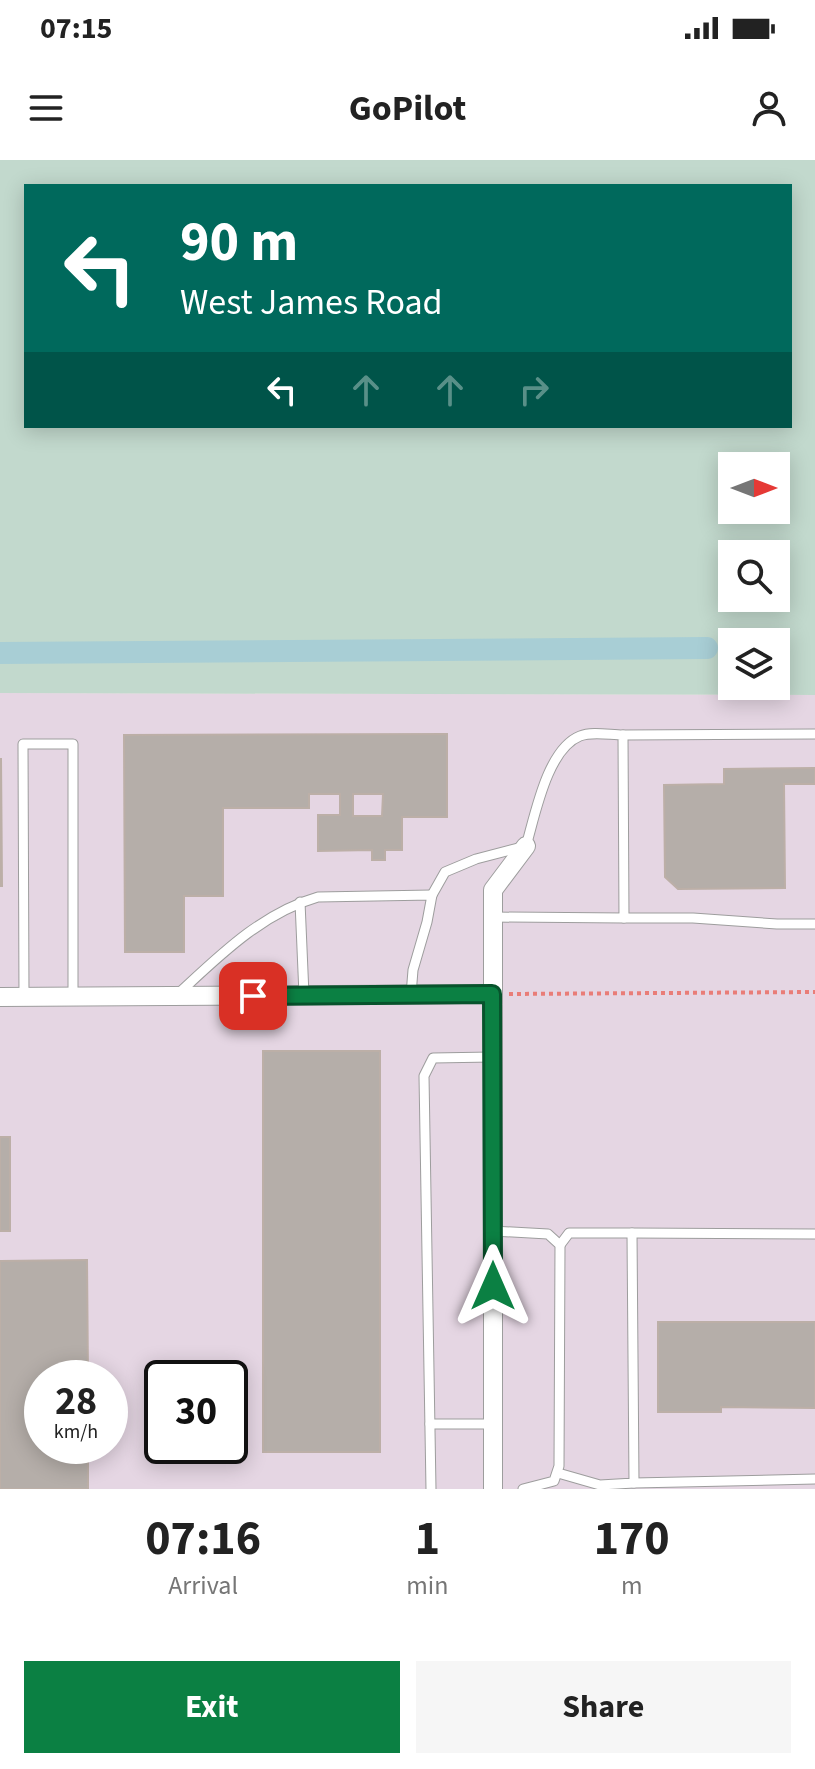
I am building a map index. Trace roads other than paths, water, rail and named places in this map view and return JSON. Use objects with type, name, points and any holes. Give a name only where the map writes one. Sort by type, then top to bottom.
[{"type":"street","points":[[493,1489],[493,890],[526,846]]},
{"type":"street","points":[[0,997],[492,994]]},
{"type":"lane","points":[[411,995],[413,970],[432,895],[445,872],[476,859],[526,846],[551,766],[565,747],[580,736],[815,734]]},
{"type":"lane","points":[[623,735],[624,918]]},
{"type":"lane","points":[[24,997],[23,744],[73,744],[73,997]]},
{"type":"lane","points":[[176,996],[223,952],[263,921],[300,902],[318,897],[432,895]]},
{"type":"lane","points":[[300,902],[304,995]]},
{"type":"lane","points":[[492,917],[693,918],[815,924]]},
{"type":"lane","points":[[431,1489],[424,1076],[433,1058],[492,1057]]},
{"type":"lane","points":[[493,1231],[548,1234],[560,1245]]},
{"type":"lane","points":[[523,1489],[554,1481],[558,1473],[560,1245],[569,1233],[815,1234]]},
{"type":"lane","points":[[632,1233],[634,1483]]},
{"type":"lane","points":[[430,1424],[493,1424]]},
{"type":"lane","points":[[558,1473],[600,1485],[815,1479]]},
{"type":"waterway","points":[[0,653],[707,648]]}]
